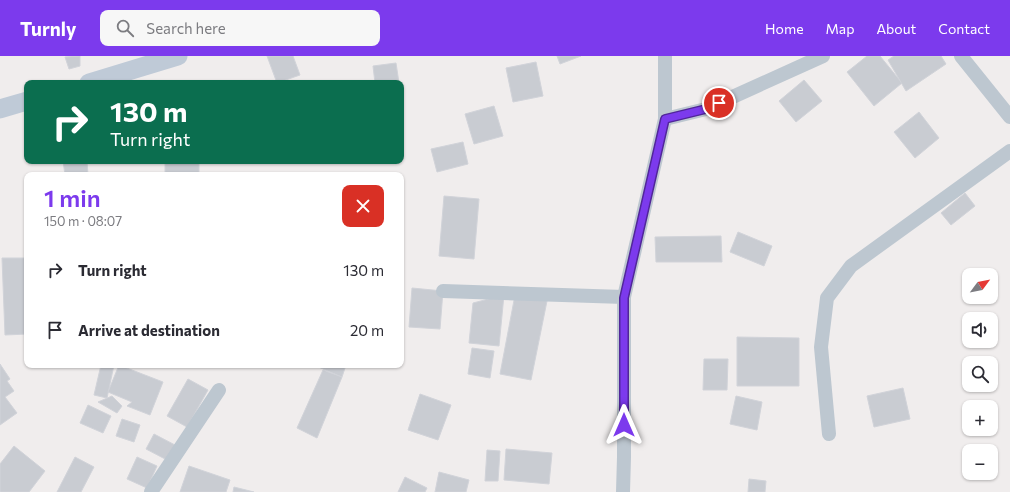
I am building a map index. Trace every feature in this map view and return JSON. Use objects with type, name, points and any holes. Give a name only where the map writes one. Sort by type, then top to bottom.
[{"type":"street","points":[[99,80],[178,56]]},
{"type":"street","points":[[623,492],[624,298],[665,119],[665,56]]},
{"type":"street","points":[[665,119],[706,109],[823,56]]},
{"type":"street","points":[[962,56],[1010,117]]},
{"type":"street","points":[[0,109],[24,102]]},
{"type":"street","points":[[829,434],[821,347],[827,298],[851,266],[1010,151]]},
{"type":"street","points":[[443,291],[624,298]]},
{"type":"street","points":[[151,492],[218,390]]},
{"type":"building","points":[[80,56],[80,66],[69,69],[65,57]]},
{"type":"building","points":[[267,56],[293,56],[300,75],[286,80],[276,80]]},
{"type":"building","points":[[557,56],[581,56],[560,64]]},
{"type":"building","points":[[867,56],[880,56],[902,83],[874,106],[847,72]]},
{"type":"building","points":[[894,56],[941,56],[946,64],[906,91],[888,60]]},
{"type":"building","points":[[536,62],[543,96],[513,102],[506,68]]},
{"type":"building","points":[[396,63],[399,80],[375,80],[373,66]]},
{"type":"building","points":[[804,80],[822,101],[796,122],[779,101]]},
{"type":"building","points":[[494,106],[503,136],[474,144],[465,114]]},
{"type":"building","points":[[919,112],[939,138],[915,158],[894,132]]},
{"type":"building","points":[[463,142],[468,164],[437,172],[431,149]]},
{"type":"building","points":[[63,164],[87,164],[88,172],[65,172]]},
{"type":"building","points":[[165,164],[199,164],[199,172],[165,172]]},
{"type":"building","points":[[965,193],[975,206],[951,225],[941,213]]},
{"type":"building","points":[[444,196],[479,199],[474,259],[439,256]]},
{"type":"building","points":[[738,232],[772,246],[764,266],[730,252]]},
{"type":"building","points":[[721,236],[722,262],[656,262],[655,237]]},
{"type":"building","points":[[2,258],[24,258],[24,334],[5,335]]},
{"type":"building","points":[[412,288],[443,291],[440,329],[409,327]]},
{"type":"building","points":[[504,295],[499,346],[469,343],[473,303]]},
{"type":"building","points":[[515,295],[547,301],[531,380],[500,374]]},
{"type":"building","points":[[737,337],[799,338],[799,386],[737,386]]},
{"type":"building","points":[[472,348],[494,351],[490,378],[468,374]]},
{"type":"building","points":[[704,359],[728,359],[727,390],[703,390]]},
{"type":"building","points":[[0,364],[10,379],[7,381],[14,391],[5,397],[17,413],[0,425]]},
{"type":"building","points":[[100,368],[113,368],[107,398],[94,395]]},
{"type":"building","points":[[118,368],[127,368],[163,382],[150,415],[127,406],[132,402],[108,392]]},
{"type":"building","points":[[321,368],[345,368],[342,377]]},
{"type":"building","points":[[323,370],[342,377],[317,438],[297,428]]},
{"type":"building","points":[[188,379],[208,390],[187,427],[167,416]]},
{"type":"building","points":[[903,388],[910,419],[874,427],[867,396]]},
{"type":"building","points":[[420,394],[451,405],[438,440],[408,430]]},
{"type":"building","points":[[112,396],[122,406],[117,413],[98,402]]},
{"type":"building","points":[[736,396],[762,402],[757,430],[730,424]]},
{"type":"building","points":[[88,405],[111,416],[103,433],[80,423]]},
{"type":"building","points":[[122,419],[140,425],[134,442],[116,436]]},
{"type":"building","points":[[154,434],[175,445],[167,460],[146,449]]},
{"type":"building","points":[[14,446],[45,471],[29,492],[0,491],[0,464]]},
{"type":"building","points":[[506,449],[552,453],[549,484],[504,480]]},
{"type":"building","points":[[487,450],[500,451],[498,481],[485,481]]},
{"type":"building","points":[[75,457],[94,467],[81,492],[57,492]]},
{"type":"building","points":[[137,457],[157,466],[147,488],[127,479]]},
{"type":"building","points":[[189,466],[230,480],[226,492],[180,492]]},
{"type":"building","points":[[439,472],[469,480],[466,492],[435,492]]},
{"type":"building","points":[[405,477],[427,488],[425,492],[398,492]]},
{"type":"building","points":[[749,479],[766,481],[765,492],[748,492]]},
{"type":"building","points":[[234,487],[254,492],[233,492]]},
{"type":"route","points":[[624,425],[624,298],[665,119],[706,109],[719,103]]}]
